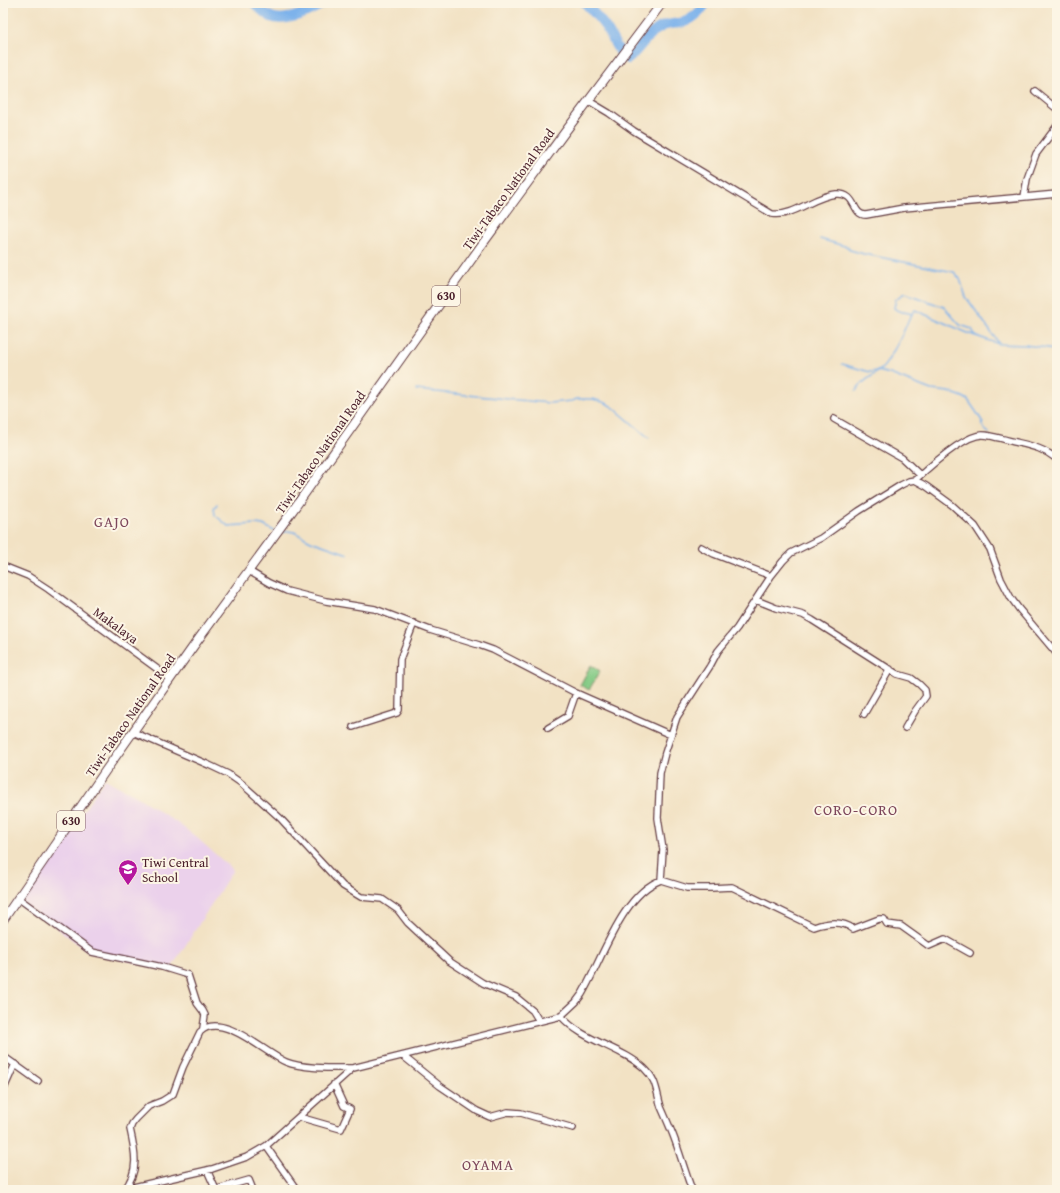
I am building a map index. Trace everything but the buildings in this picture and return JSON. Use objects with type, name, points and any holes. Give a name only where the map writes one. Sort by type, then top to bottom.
[{"type":"main road","name":"Tiwi-Tabaco National Road","points":[[3,920],[133,732],[481,246],[662,3]]},
{"type":"street","points":[[1035,91],[1057,109]]},
{"type":"street","points":[[589,101],[634,131],[772,214],[784,215],[837,194],[850,198],[853,201],[858,213],[866,216],[904,208],[1057,194]]},
{"type":"street","points":[[1024,197],[1027,178],[1036,154],[1057,126]]},
{"type":"street","points":[[834,420],[902,458],[920,475]]},
{"type":"street","points":[[661,880],[663,850],[658,818],[658,792],[660,773],[677,717],[718,651],[737,628],[771,576],[791,553],[821,538],[901,485],[915,480],[929,466],[968,438],[982,435],[1036,447],[1046,451],[1057,459]]},
{"type":"street","points":[[915,480],[939,494],[975,526],[990,550],[1001,578],[1019,609],[1054,648],[1057,654]]},
{"type":"street","points":[[701,547],[714,554],[771,576]]},
{"type":"street","name":"Makalaya","points":[[3,566],[28,576],[48,589],[171,679]]},
{"type":"street","points":[[249,571],[269,584],[287,591],[326,601],[375,609],[430,630],[493,650],[528,670],[576,693],[671,734]]},
{"type":"street","points":[[756,600],[776,608],[803,615],[897,674],[911,678],[919,684],[925,690],[926,696],[905,728]]},
{"type":"street","points":[[353,727],[397,713],[399,710],[400,659],[414,623]]},
{"type":"street","points":[[864,714],[890,669]]},
{"type":"street","points":[[548,728],[568,716],[576,693]]},
{"type":"street","points":[[133,732],[209,765],[228,774],[241,783],[280,818],[343,886],[361,897],[382,899],[398,910],[408,923],[449,960],[483,983],[516,997],[533,1011],[539,1022]]},
{"type":"street","points":[[203,1028],[218,1026],[247,1037],[286,1062],[306,1066],[353,1068],[561,1016],[582,994],[624,913],[642,891],[661,880],[687,888],[732,887],[814,927],[826,923],[848,924],[853,929],[878,919],[884,919],[887,924],[901,926],[929,946],[945,939],[970,953]]},
{"type":"street","points":[[18,898],[92,952],[162,967],[188,975],[198,1003],[205,1015],[203,1028],[183,1067],[173,1094],[162,1101],[149,1106],[132,1124],[130,1129],[135,1168],[125,1190]]},
{"type":"street","points":[[561,1016],[585,1035],[630,1058],[644,1068],[654,1080],[661,1106],[673,1135],[680,1160],[692,1190]]},
{"type":"street","points":[[3,1056],[38,1081]]},
{"type":"street","points":[[403,1056],[440,1086],[477,1111],[490,1117],[508,1112],[521,1113],[573,1128]]},
{"type":"street","points":[[3,1092],[15,1064]]},
{"type":"street","points":[[125,1190],[207,1170],[247,1157],[266,1146],[353,1068]]},
{"type":"street","points":[[299,1117],[342,1129],[350,1108],[344,1106],[334,1084]]},
{"type":"street","points":[[266,1146],[297,1190]]},
{"type":"street","points":[[207,1170],[215,1190],[249,1180],[253,1190]]},
{"type":"shaded area","name":"Tiwi Central School","points":[[105,779],[138,797],[176,822],[195,836],[233,870],[170,970],[90,953],[22,902]]},
{"type":"green space","points":[[591,665],[600,671],[589,690],[580,685]]},
{"type":"waterway","points":[[254,3],[264,13],[271,17],[277,18],[291,17],[305,13],[324,3]]},
{"type":"waterway","points":[[585,3],[606,27],[619,50],[628,59],[656,30],[666,25],[691,19],[706,3]]},
{"type":"waterway","points":[[820,239],[848,247],[850,250],[864,254],[954,272],[960,279],[966,297],[998,342]]},
{"type":"waterway","points":[[912,314],[898,311],[894,308],[896,299],[905,293],[944,307],[960,325],[972,329],[975,335]]},
{"type":"waterway","points":[[856,391],[863,382],[880,370],[887,362],[915,310],[970,334],[999,344],[1048,348],[1057,352]]},
{"type":"waterway","points":[[842,364],[870,372],[878,371],[890,374],[931,390],[949,392],[963,397],[968,400],[982,421],[984,429],[989,433]]},
{"type":"waterway","points":[[416,390],[549,403],[572,401],[577,399],[593,399],[606,403],[614,408],[649,438]]},
{"type":"waterway","points":[[217,504],[214,508],[215,515],[228,526],[256,524],[263,525],[274,531]]},
{"type":"waterway","points":[[279,533],[288,531],[294,532],[311,541],[348,554]]},
{"type":"place","name":"Tiwi Central School","points":[[128,886]]},
{"type":"district","name":"GAJO","points":[[112,522]]},
{"type":"district","name":"CORO-CORO","points":[[856,810]]},
{"type":"district","name":"OYAMA","points":[[488,1165]]}]
